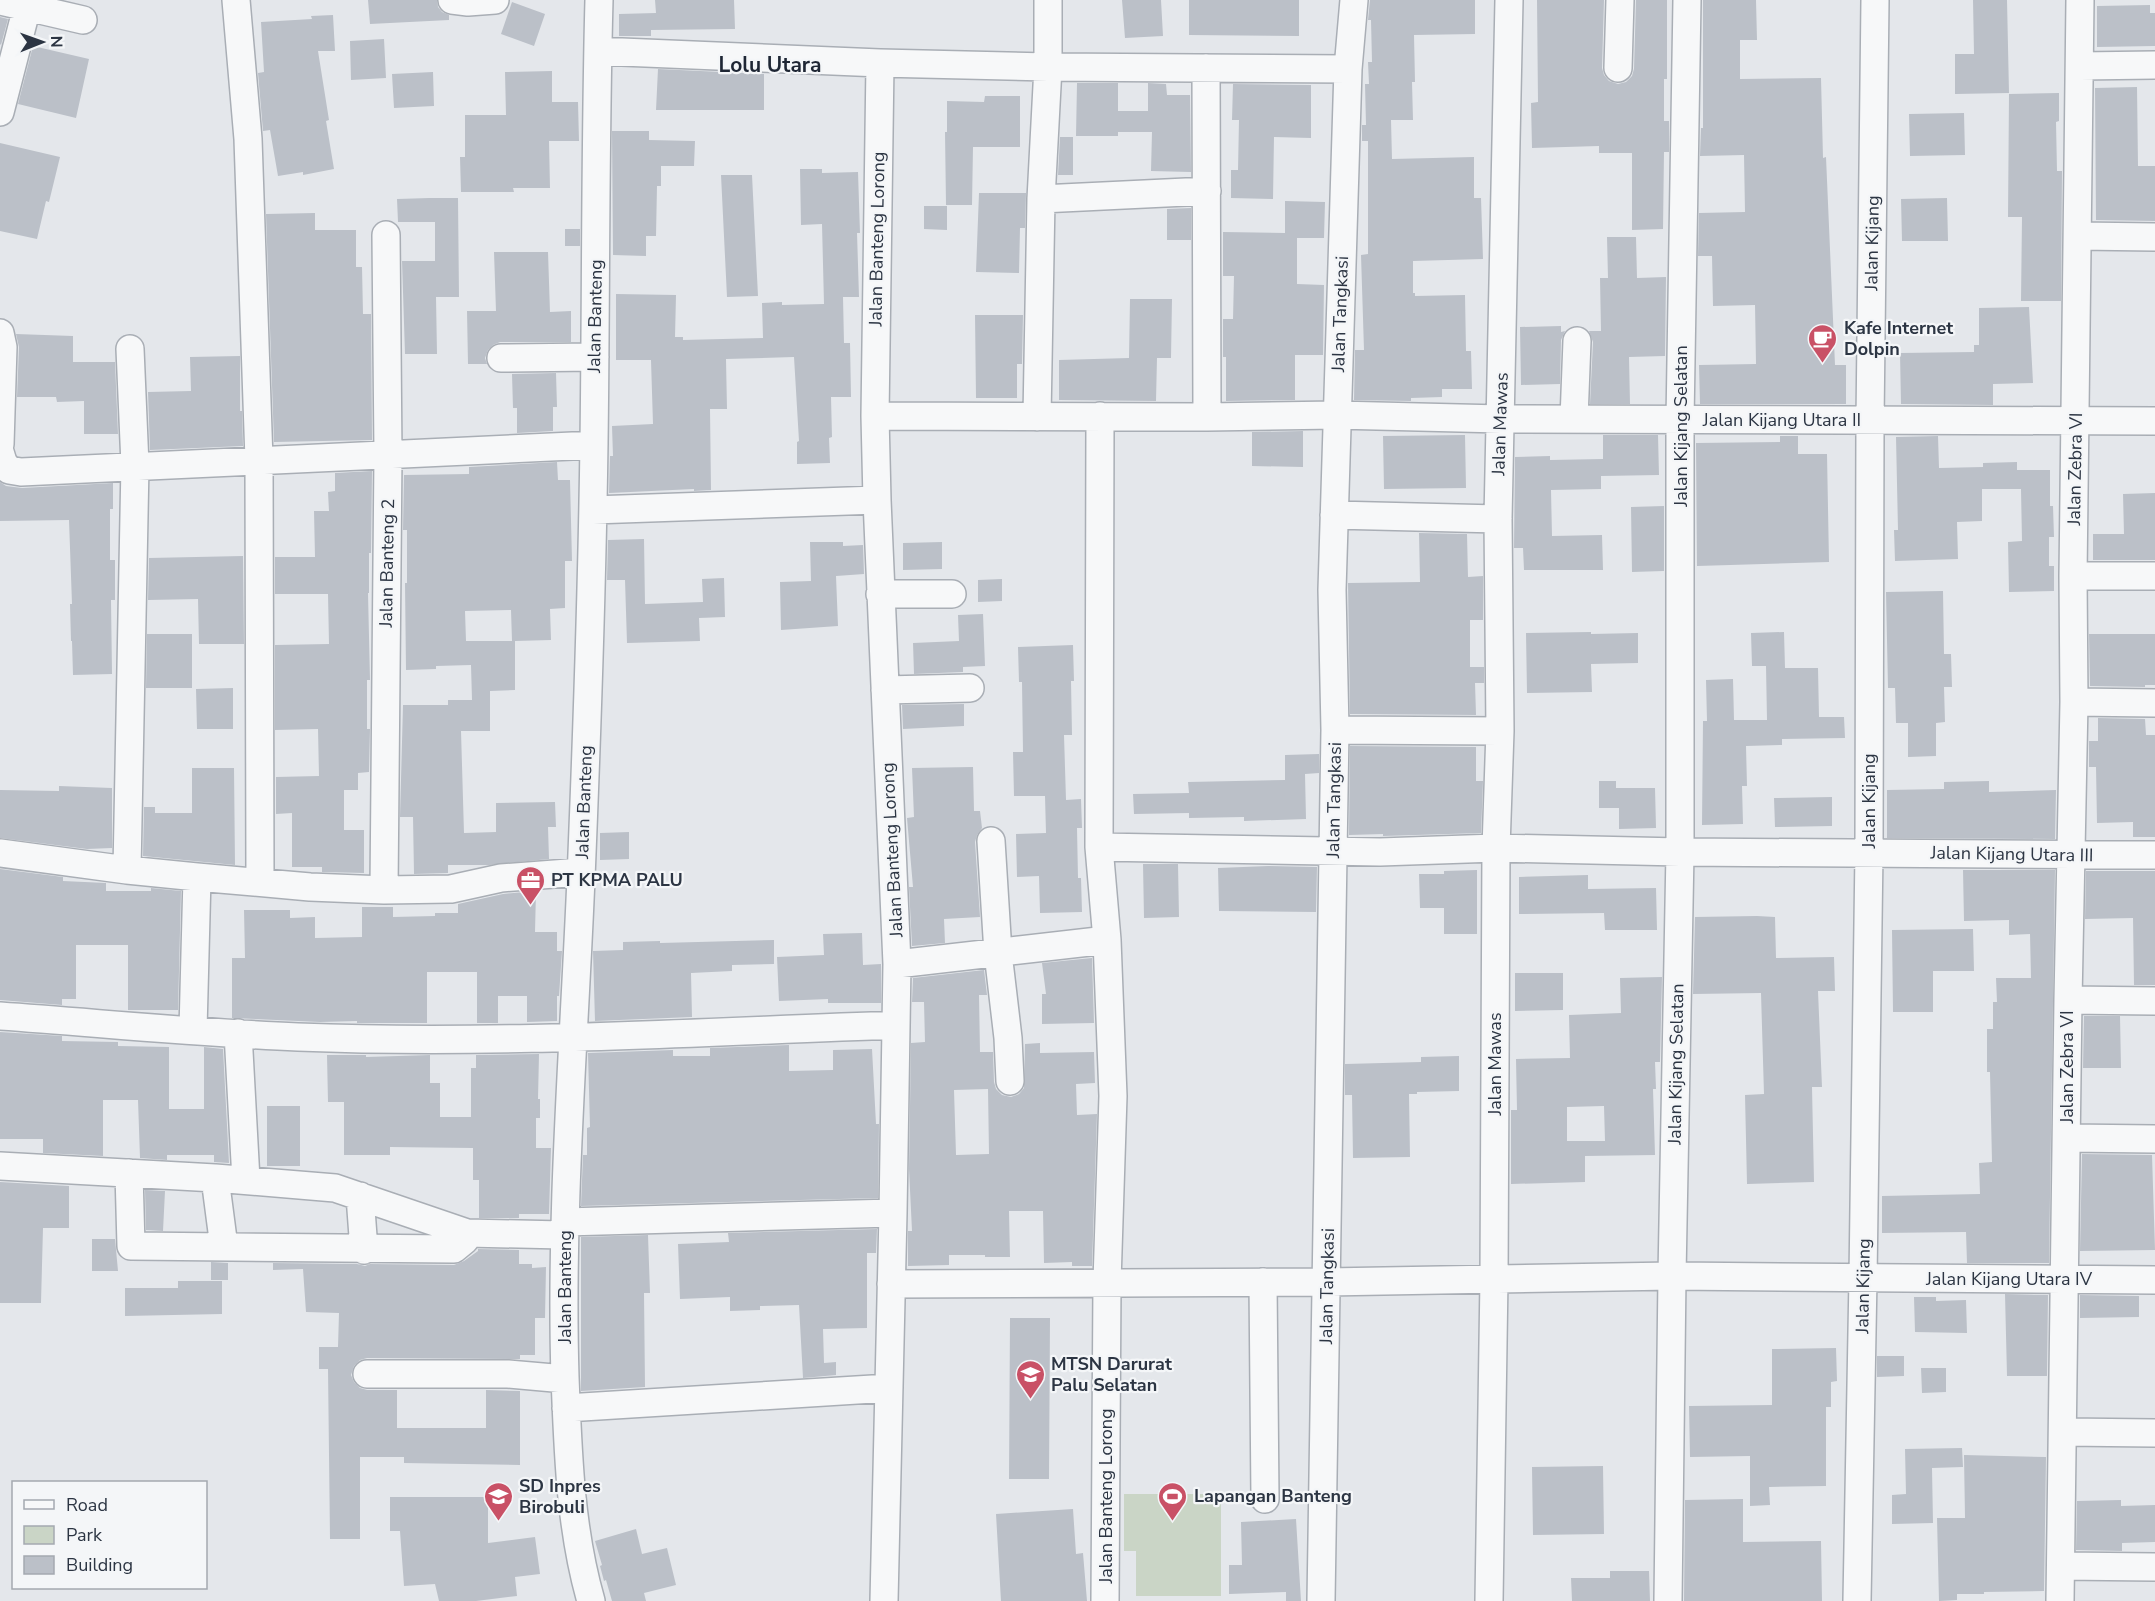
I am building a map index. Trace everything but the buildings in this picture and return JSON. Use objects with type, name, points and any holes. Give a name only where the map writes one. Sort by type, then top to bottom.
[{"type":"street","points":[[236,0],[248,139],[259,460],[260,882]]},
{"type":"street","points":[[452,0],[468,2],[495,0]]},
{"type":"street","name":"Jalan Banteng","points":[[591,1601],[585,1579],[570,1490],[563,1302],[564,1228],[575,1036],[593,510],[600,0]]},
{"type":"street","points":[[1037,417],[1048,0]]},
{"type":"street","name":"Jalan Tangkasi","points":[[1321,1601],[1335,730],[1332,590],[1348,69],[1353,0]]},
{"type":"street","name":"Jalan Mawas","points":[[1489,1601],[1494,1279],[1496,848],[1500,731],[1498,519],[1509,0]]},
{"type":"street","points":[[1618,68],[1620,0]]},
{"type":"street","name":"Jalan Kijang Selatan","points":[[1668,1601],[1680,852],[1680,420],[1687,0]]},
{"type":"street","name":"Jalan Kijang","points":[[1857,1601],[1869,852],[1870,421],[1875,0]]},
{"type":"street","name":"Jalan Zebra VI","points":[[2060,1601],[2074,702],[2073,576],[2080,0]]},
{"type":"street","points":[[0,1],[84,20]]},
{"type":"street","points":[[0,112],[27,7]]},
{"type":"street","points":[[598,51],[880,63],[1048,67],[1348,69]]},
{"type":"street","name":"Jalan Banteng Lorong","points":[[880,63],[875,416],[880,594],[897,964],[884,1601]]},
{"type":"street","points":[[2080,66],[2155,65]]},
{"type":"street","points":[[1206,68],[1207,417]]},
{"type":"street","points":[[1041,199],[1207,191]]},
{"type":"street","name":"Jalan Banteng 2","points":[[384,890],[388,455],[386,235]]},
{"type":"street","points":[[2078,236],[2155,237]]},
{"type":"street","points":[[0,333],[3,347],[0,444]]},
{"type":"street","points":[[1574,419],[1577,341]]},
{"type":"street","points":[[127,870],[135,465],[130,350]]},
{"type":"street","points":[[501,358],[595,357]]},
{"type":"street","points":[[875,416],[1336,415]]},
{"type":"street","name":"Jalan Kijang Utara II","points":[[1336,415],[1501,419],[2155,421]]},
{"type":"street","name":"Jalan Banteng Lorong","points":[[1101,416],[1100,847],[1107,940],[1113,1096],[1107,1282],[1105,1601]]},
{"type":"street","points":[[0,452],[9,470],[21,472],[594,445]]},
{"type":"street","points":[[593,510],[877,500]]},
{"type":"street","points":[[1334,515],[1498,519]]},
{"type":"street","points":[[2073,576],[2155,576]]},
{"type":"street","points":[[880,594],[952,594]]},
{"type":"street","points":[[885,690],[970,688]]},
{"type":"street","points":[[2074,702],[2155,703]]},
{"type":"street","points":[[1335,730],[1500,731]]},
{"type":"street","points":[[991,841],[998,953],[1008,1038],[1010,1081]]},
{"type":"street","points":[[1100,847],[1380,852],[1496,848],[1680,852],[1869,852]]},
{"type":"street","name":"Jalan Kijang Utara III","points":[[1869,852],[2155,855]]},
{"type":"street","points":[[0,853],[197,878],[384,890],[451,889],[501,878],[581,872]]},
{"type":"street","points":[[193,1030],[197,878]]},
{"type":"street","points":[[897,964],[1107,940]]},
{"type":"street","points":[[2068,1000],[2155,1001]]},
{"type":"street","points":[[0,1016],[312,1037],[575,1036],[897,1025]]},
{"type":"street","points":[[237,1033],[246,1180]]},
{"type":"street","points":[[2067,1138],[2155,1139]]},
{"type":"street","points":[[0,1166],[246,1180],[335,1188],[467,1233],[893,1213]]},
{"type":"street","points":[[129,1173],[131,1246],[314,1247],[364,1250],[454,1249],[465,1240],[467,1233]]},
{"type":"street","points":[[215,1178],[224,1246]]},
{"type":"street","points":[[360,1196],[364,1250]]},
{"type":"street","points":[[891,1284],[1327,1282],[1672,1276],[1863,1278]]},
{"type":"street","name":"Jalan Kijang Utara IV","points":[[1863,1278],[2155,1280]]},
{"type":"street","points":[[1263,1282],[1265,1499]]},
{"type":"street","points":[[367,1374],[498,1374],[565,1379]]},
{"type":"street","points":[[566,1408],[889,1388]]},
{"type":"street","points":[[2064,1432],[2155,1433]]},
{"type":"street","points":[[2061,1566],[2155,1567]]},
{"type":"green space","name":"Lapangan Banteng","points":[[1124,1494],[1221,1494],[1221,1596],[1136,1596],[1136,1551],[1124,1551]]},
{"type":"place","name":"Kafe Internet Dolpin","points":[[1823,364]]},
{"type":"place","name":"PT KPMA PALU","points":[[530,906]]},
{"type":"place","name":"MTSN Darurat Palu Selatan","points":[[1030,1400]]},
{"type":"place","name":"SD Inpres Birobuli","points":[[498,1522]]},
{"type":"place","name":"Lapangan Banteng","points":[[1173,1522]]},
{"type":"district","name":"Lolu Utara","points":[[770,65]]}]
